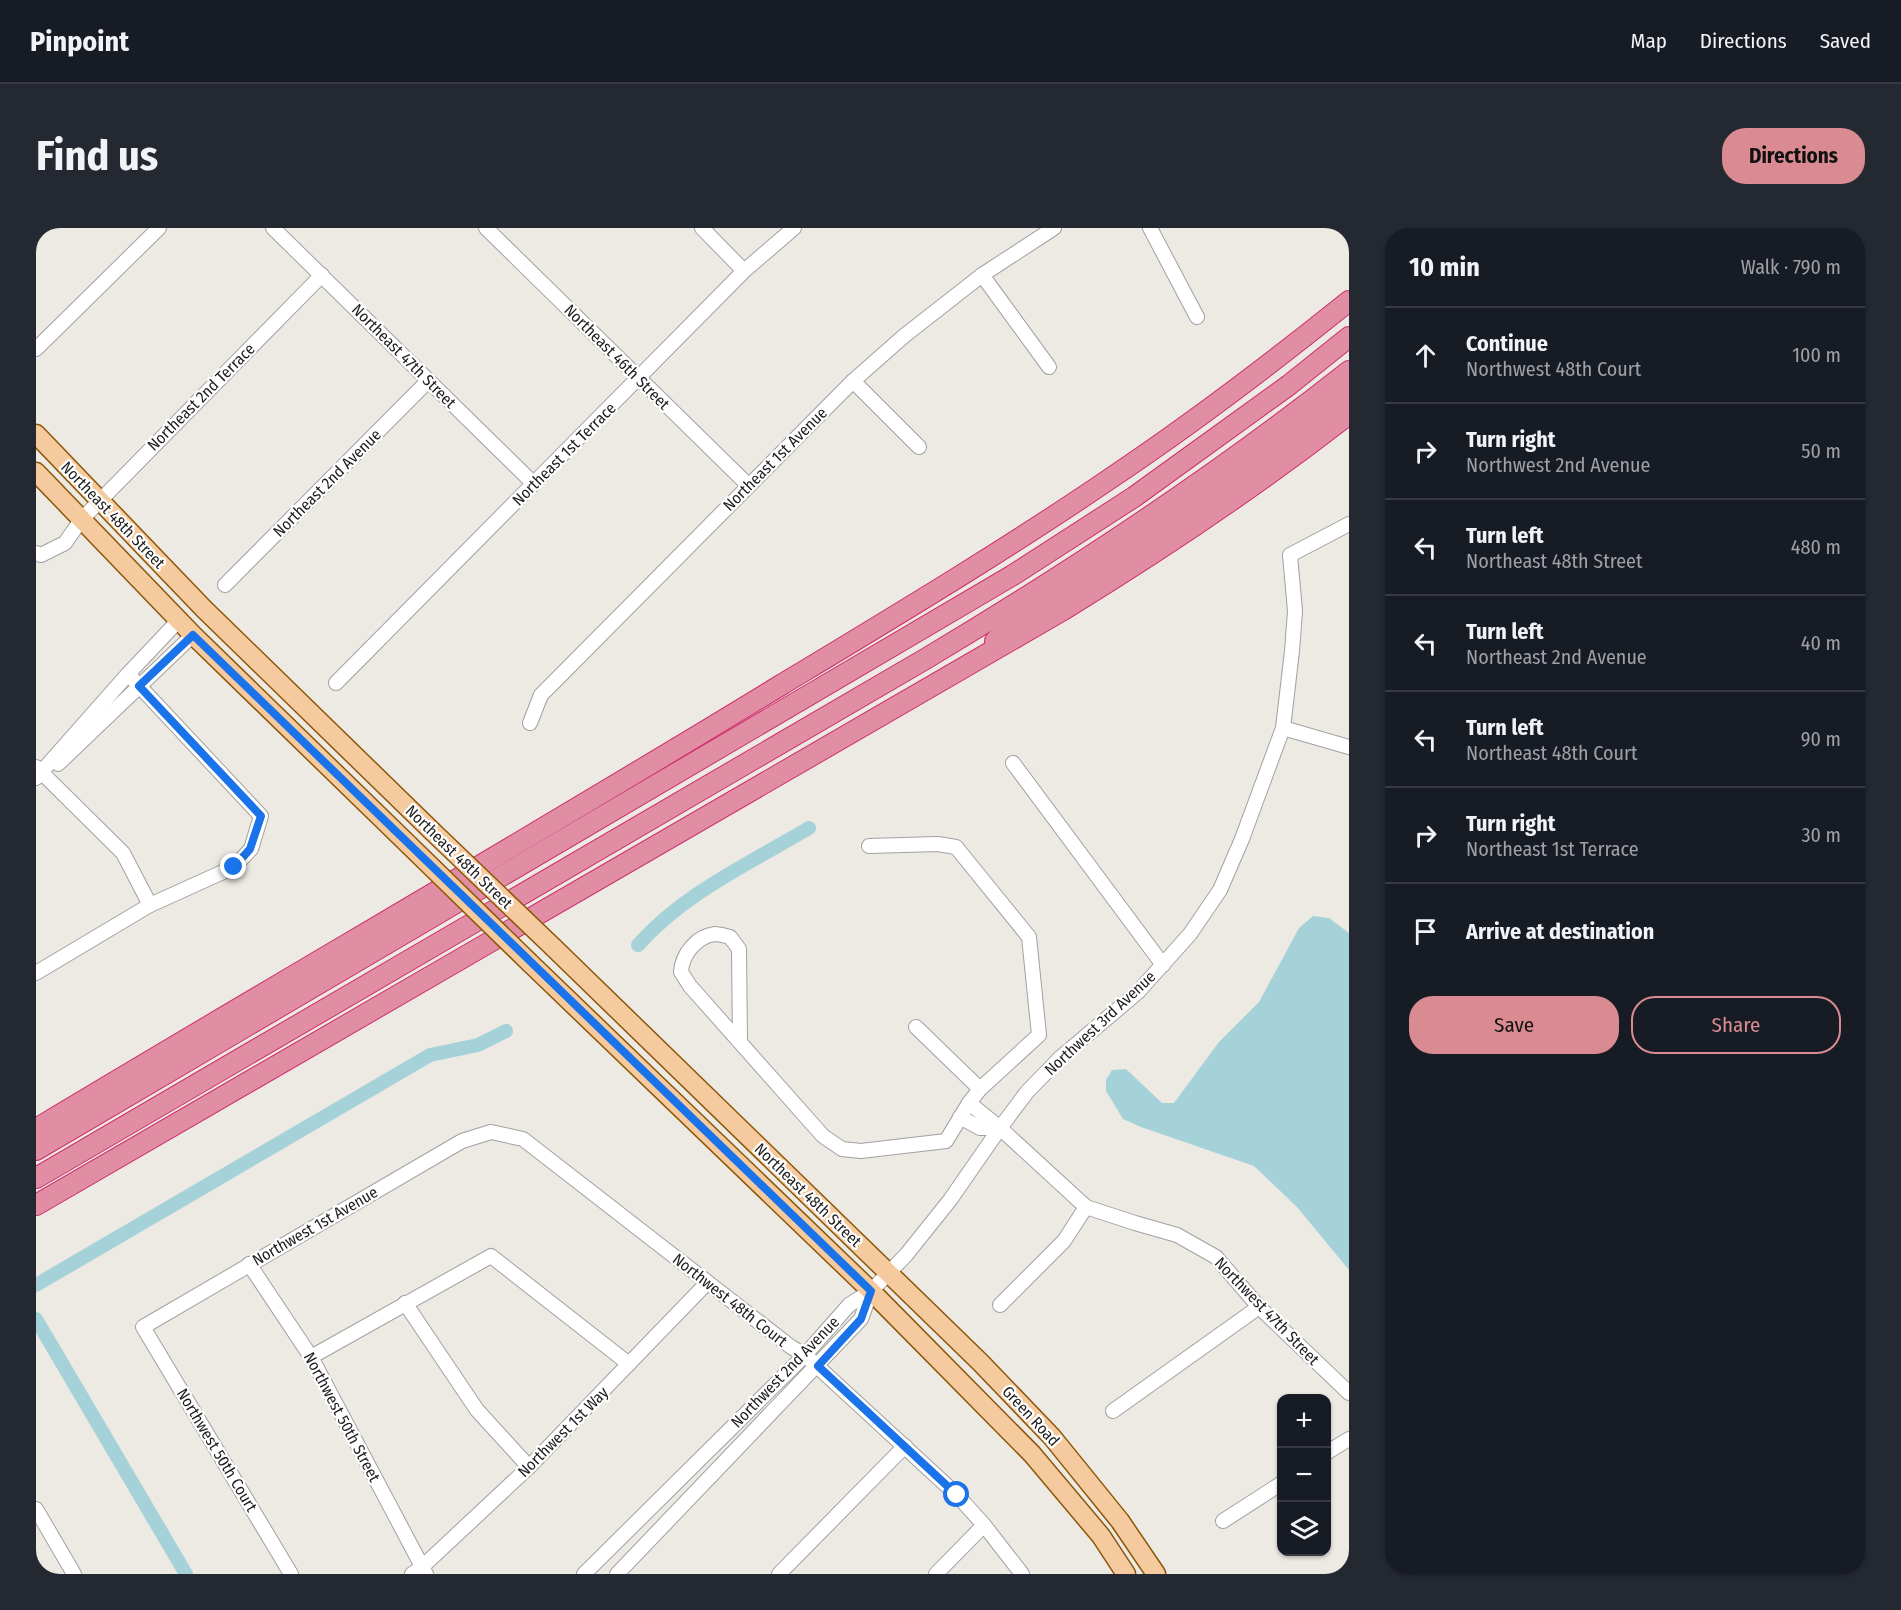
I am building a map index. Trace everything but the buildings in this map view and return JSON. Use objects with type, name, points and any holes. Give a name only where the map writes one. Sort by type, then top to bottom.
[{"type":"highway","points":[[36,1129],[557,821],[1036,528],[1193,420],[1349,301]]},
{"type":"highway","points":[[36,1150],[1013,575],[1134,497],[1288,385],[1349,337]]},
{"type":"highway","points":[[36,1178],[927,658],[1048,585],[1168,506],[1349,371]]},
{"type":"highway","points":[[974,662],[1017,619],[1175,520],[1349,392]]},
{"type":"highway","points":[[36,1205],[1103,586],[1184,534],[1349,414]]},
{"type":"main road","name":"Northeast 48th Street","points":[[36,434],[212,617],[888,1273]]},
{"type":"main road","name":"Northeast 48th Street","points":[[36,472],[193,635],[871,1291]]},
{"type":"main road","name":"Green Road","points":[[888,1273],[1053,1437],[1120,1521],[1156,1574]]},
{"type":"main road","name":"Green Road","points":[[871,1291],[1032,1454],[1101,1536],[1126,1574]]},
{"type":"street","points":[[36,349],[159,228]]},
{"type":"street","name":"Northeast 47th Street","points":[[273,228],[534,484]]},
{"type":"street","name":"Northeast 46th Street","points":[[486,228],[748,486]]},
{"type":"street","points":[[702,228],[744,271]]},
{"type":"street","name":"Northeast 1st Terrace","points":[[336,683],[744,271],[794,228]]},
{"type":"street","name":"Northeast 1st Avenue","points":[[530,723],[541,695],[853,381],[904,336],[982,275],[1054,228]]},
{"type":"street","points":[[1150,228],[1197,316]]},
{"type":"street","name":"Northeast 2nd Terrace","points":[[36,553],[41,555],[65,543],[81,520],[99,501],[322,275]]},
{"type":"street","points":[[982,275],[1049,367]]},
{"type":"street","name":"Northeast 2nd Avenue","points":[[225,585],[428,381]]},
{"type":"street","points":[[853,381],[919,447]]},
{"type":"street","name":"Northwest 3rd Avenue","points":[[871,1291],[950,1200],[1027,1092],[1061,1057],[1138,992],[1190,934],[1220,890],[1242,839],[1283,728],[1294,611],[1290,555],[1349,524]]},
{"type":"street","points":[[38,773],[179,620]]},
{"type":"street","points":[[38,773],[49,772],[193,635]]},
{"type":"street","points":[[36,973],[150,905],[234,867],[250,849],[261,816],[128,674]]},
{"type":"street","points":[[1283,728],[1349,747]]},
{"type":"street","points":[[1013,763],[1163,965]]},
{"type":"street","points":[[38,773],[123,853],[150,905]]},
{"type":"street","points":[[740,1042],[739,949],[730,937],[716,934],[696,942],[682,961],[681,972],[690,986],[740,1042],[824,1136],[842,1149],[861,1151],[946,1142],[980,1089],[1039,1035],[1029,937],[956,847],[938,844],[869,846]]},
{"type":"street","points":[[916,1028],[980,1089]]},
{"type":"street","name":"Northwest 47th Street","points":[[969,1103],[1000,1128],[1086,1207],[1135,1224],[1177,1235],[1216,1257],[1260,1307],[1349,1393]]},
{"type":"street","points":[[960,1117],[980,1128],[1000,1128]]},
{"type":"street","name":"Northwest 1st Avenue","points":[[143,1327],[462,1141],[491,1132]]},
{"type":"street","name":"Northwest 48th Court","points":[[491,1132],[523,1139],[707,1283],[791,1347],[805,1355],[905,1446],[984,1525],[1022,1574]]},
{"type":"street","points":[[1000,1305],[1064,1241],[1086,1207]]},
{"type":"street","points":[[311,1357],[491,1256],[629,1364]]},
{"type":"street","name":"Northwest 50th Street","points":[[249,1264],[311,1357],[420,1572]]},
{"type":"street","name":"Northwest 1st Way","points":[[420,1572],[529,1467],[707,1283]]},
{"type":"street","name":"Northwest 2nd Avenue","points":[[584,1574],[805,1355],[849,1305],[871,1291]]},
{"type":"street","name":"Northwest 2nd Avenue","points":[[617,1574],[861,1319],[871,1291]]},
{"type":"street","points":[[405,1303],[477,1410],[529,1467]]},
{"type":"street","points":[[1113,1411],[1260,1307]]},
{"type":"street","name":"Northwest 50th Court","points":[[143,1327],[291,1574]]},
{"type":"street","points":[[1331,1450],[1349,1439]]},
{"type":"street","points":[[778,1574],[905,1446]]},
{"type":"street","points":[[1223,1521],[1277,1486]]},
{"type":"street","points":[[36,1509],[74,1574]]},
{"type":"street","points":[[936,1574],[984,1525]]},
{"type":"water","points":[[1313,916],[1329,918],[1349,933],[1349,1270],[1297,1207],[1254,1166],[1123,1119],[1106,1091],[1106,1080],[1112,1070],[1126,1069],[1162,1103],[1174,1103],[1219,1042],[1259,1002],[1299,928]]},
{"type":"waterway","points":[[638,945],[656,926],[697,894],[809,828]]},
{"type":"waterway","points":[[36,1285],[430,1055],[478,1045],[506,1031]]},
{"type":"waterway","points":[[36,1319],[186,1574]]},
{"type":"route","points":[[234,867],[250,849],[261,816],[139,686],[193,635],[871,1291],[861,1319],[818,1366],[957,1495]]}]
